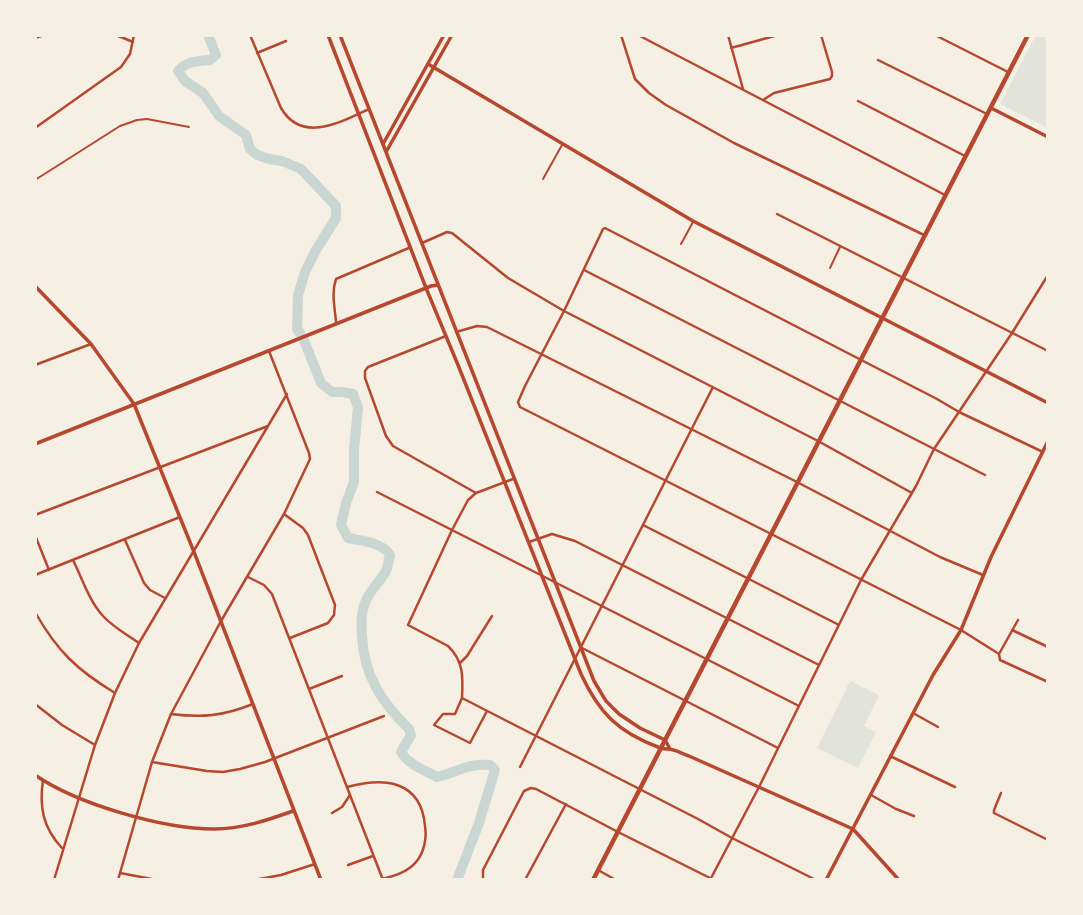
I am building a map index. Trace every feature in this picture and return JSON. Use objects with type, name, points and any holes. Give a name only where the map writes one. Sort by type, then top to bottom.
[{"type":"main road","points":[[593,880],[1028,35]]},
{"type":"street","points":[[35,38],[44,35]]},
{"type":"street","points":[[116,35],[133,41]]},
{"type":"street","points":[[35,128],[121,67],[130,54],[134,35]]},
{"type":"street","points":[[250,35],[285,116],[296,124],[313,128],[327,127],[369,109]]},
{"type":"street","points":[[328,35],[426,288],[592,697],[604,713],[621,728],[661,749],[670,749],[853,829],[899,880]]},
{"type":"street","points":[[340,35],[594,681],[611,707],[629,722],[665,740],[670,749]]},
{"type":"street","points":[[383,144],[444,35]]},
{"type":"street","points":[[386,152],[453,35]]},
{"type":"street","points":[[621,35],[635,79],[666,105],[734,143],[924,235]]},
{"type":"street","points":[[638,35],[945,195]]},
{"type":"street","points":[[727,35],[743,89]]},
{"type":"street","points":[[731,48],[778,35]]},
{"type":"street","points":[[763,100],[774,93],[830,79],[832,72],[821,35]]},
{"type":"street","points":[[935,35],[1009,72]]},
{"type":"street","points":[[257,53],[286,41]]},
{"type":"street","points":[[878,60],[987,114]]},
{"type":"street","points":[[428,64],[693,221],[1048,403]]},
{"type":"street","points":[[348,87],[359,82]]},
{"type":"street","points":[[858,101],[965,156]]},
{"type":"street","points":[[990,108],[1048,137]]},
{"type":"street","points":[[778,214],[1048,351]]},
{"type":"street","points":[[999,654],[961,630],[518,404],[603,229],[607,229],[1043,453]]},
{"type":"street","points":[[422,243],[447,232],[452,233],[508,278],[564,311],[818,441],[912,493]]},
{"type":"street","points":[[336,323],[335,279],[411,247]]},
{"type":"street","points":[[584,270],[985,475]]},
{"type":"street","points":[[482,880],[482,870],[524,790],[530,788],[712,879],[861,580],[912,493],[934,449],[1048,275]]},
{"type":"street","points":[[35,444],[268,349],[438,285]]},
{"type":"street","points":[[35,286],[91,344],[134,404],[321,880]]},
{"type":"street","points":[[456,332],[482,325],[797,482],[940,557],[983,575]]},
{"type":"street","points":[[446,336],[368,367],[365,379],[386,436],[393,446],[476,493]]},
{"type":"street","points":[[35,365],[91,344]]},
{"type":"street","points":[[118,880],[152,762],[171,714],[221,621],[284,514],[310,459],[268,349]]},
{"type":"street","points":[[458,365],[468,361]]},
{"type":"street","points":[[520,767],[713,387]]},
{"type":"street","points":[[54,880],[95,745],[115,693],[139,643],[287,394]]},
{"type":"street","points":[[35,515],[268,426]]},
{"type":"street","points":[[485,435],[495,431]]},
{"type":"street","points":[[826,880],[933,675],[961,630],[983,575],[1048,441]]},
{"type":"street","points":[[487,711],[470,743],[434,725],[443,714],[455,715],[462,698],[463,674],[460,663],[448,646],[408,625],[468,500],[476,493],[513,479]]},
{"type":"street","points":[[376,492],[799,706]]},
{"type":"street","points":[[284,514],[308,534],[335,605],[334,615],[328,623],[290,638]]},
{"type":"street","points":[[35,575],[180,517]]},
{"type":"street","points":[[643,525],[839,625]]},
{"type":"street","points":[[528,543],[552,534],[562,536],[819,665]]},
{"type":"street","points":[[35,535],[49,570]]},
{"type":"street","points":[[125,540],[144,583],[150,590],[165,598]]},
{"type":"street","points":[[73,560],[103,617],[139,643]]},
{"type":"street","points":[[248,577],[272,594],[383,880],[406,871],[417,862],[424,847],[426,833],[424,815],[416,799],[404,788],[390,783],[377,781],[347,787]]},
{"type":"street","points":[[35,612],[66,657],[89,677],[115,693]]},
{"type":"street","points":[[460,663],[492,616]]},
{"type":"street","points":[[1018,620],[999,654],[1000,660],[1048,682]]},
{"type":"street","points":[[1013,630],[1048,647]]},
{"type":"street","points":[[581,649],[778,748]]},
{"type":"street","points":[[309,689],[342,676]]},
{"type":"street","points":[[462,698],[816,880]]},
{"type":"street","points":[[35,704],[62,725],[95,745]]},
{"type":"street","points":[[171,714],[212,716],[253,704]]},
{"type":"street","points":[[913,713],[937,727]]},
{"type":"street","points":[[152,762],[207,771],[240,769],[384,716]]},
{"type":"street","points":[[890,757],[955,787]]},
{"type":"street","points":[[35,775],[78,798],[136,817],[179,826],[216,829],[252,824],[293,811]]},
{"type":"street","points":[[43,780],[43,818],[54,840],[63,849]]},
{"type":"street","points":[[1000,793],[994,813],[1048,840]]},
{"type":"street","points":[[332,813],[341,807],[350,795]]},
{"type":"street","points":[[871,795],[915,816]]},
{"type":"street","points":[[525,880],[566,804]]},
{"type":"street","points":[[348,865],[373,856]]},
{"type":"street","points":[[254,880],[315,864]]},
{"type":"street","points":[[598,870],[616,880]]},
{"type":"street","points":[[120,873],[157,880]]},
{"type":"lane","points":[[35,180],[120,126],[137,120],[147,119],[189,127]]},
{"type":"lane","points":[[543,179],[562,144]]},
{"type":"lane","points":[[681,244],[693,221]]},
{"type":"lane","points":[[830,268],[840,246]]},
{"type":"shaded area","points":[[1036,35],[1048,35],[1048,128],[1000,104]]},
{"type":"shaded area","points":[[850,681],[879,695],[864,726],[876,732],[858,768],[817,748]]},
{"type":"waterway","points":[[208,35],[216,55],[210,60],[192,62],[181,68],[178,71],[185,81],[203,93],[219,116],[246,135],[250,149],[257,155],[301,169],[336,206],[336,218],[305,272],[298,295],[297,329],[300,333]]},
{"type":"waterway","points":[[303,338],[321,383],[332,392],[353,394],[358,407],[354,482],[341,525],[348,538],[377,545],[390,555],[386,571],[365,603],[362,615],[363,649],[376,687],[390,709],[409,729],[411,735],[401,752],[412,763],[437,777],[475,765],[490,765],[495,770],[479,823],[457,880]]}]
